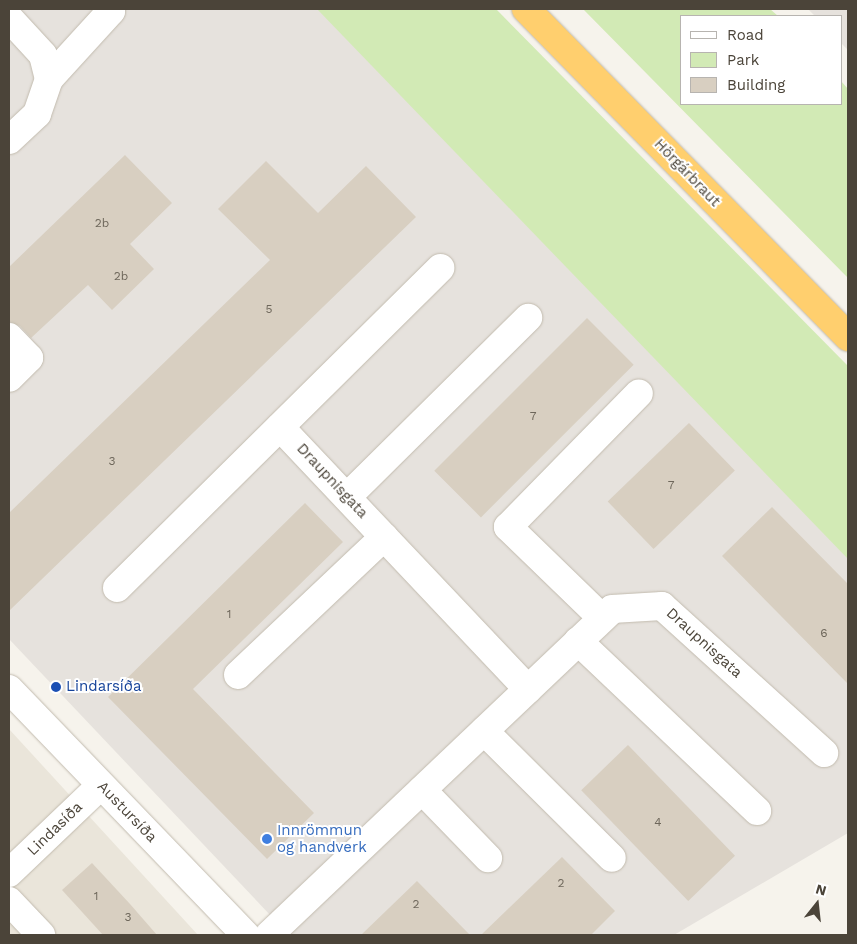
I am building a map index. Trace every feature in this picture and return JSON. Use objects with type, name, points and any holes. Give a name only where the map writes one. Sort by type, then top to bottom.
[{"type":"highway","name":"Hörgárbraut","points":[[526,9],[848,337]]},
{"type":"street","points":[[9,140],[40,108],[49,79],[111,11],[108,9]]},
{"type":"street","points":[[9,18],[43,55],[49,79]]},
{"type":"street","points":[[117,588],[440,268]]},
{"type":"street","points":[[347,498],[528,318]]},
{"type":"street","points":[[9,337],[29,358],[9,378]]},
{"type":"street","points":[[602,618],[508,527],[638,393]]},
{"type":"street","name":"Draupnisgata","points":[[280,426],[528,689]]},
{"type":"street","points":[[238,675],[384,536]]},
{"type":"street","name":"Draupnisgata","points":[[269,935],[612,608],[662,606],[824,753]]},
{"type":"street","points":[[578,641],[757,811]]},
{"type":"street","name":"Austursíða","points":[[9,689],[246,935]]},
{"type":"street","points":[[484,731],[612,858]]},
{"type":"street","name":"Lindasíða","points":[[9,873],[101,785]]},
{"type":"street","points":[[422,790],[488,858]]},
{"type":"street","points":[[9,901],[41,935]]},
{"type":"shaded area","points":[[9,9],[384,9],[848,457],[848,833],[674,935],[289,935],[9,639]]},
{"type":"shaded area","points":[[808,9],[848,9],[848,50],[842,44],[842,15],[814,15]]},
{"type":"shaded area","points":[[9,729],[198,935],[9,935]]},
{"type":"green space","points":[[317,9],[496,9],[848,366],[848,559]]},
{"type":"green space","points":[[583,9],[770,9],[777,15],[680,15],[680,105],[842,105],[842,82],[848,89],[848,278]]},
{"type":"building","points":[[125,155],[172,203],[130,244],[154,269],[112,310],[88,285],[31,338],[20,326],[9,322],[9,267]]},
{"type":"building","points":[[266,161],[318,213],[366,166],[416,217],[9,611],[9,513],[270,260],[218,209]]},
{"type":"building","points":[[587,318],[634,365],[481,517],[434,471]]},
{"type":"building","points":[[689,423],[735,470],[654,549],[608,501]]},
{"type":"building","points":[[305,503],[343,542],[193,689],[314,813],[267,859],[108,697]]},
{"type":"building","points":[[772,507],[848,584],[848,684],[722,556]]},
{"type":"building","points":[[628,745],[735,856],[688,901],[581,790]]},
{"type":"building","points":[[562,857],[615,911],[591,935],[481,935]]},
{"type":"building","points":[[92,863],[157,935],[103,935],[62,890]]},
{"type":"building","points":[[417,881],[470,935],[361,935]]},
{"type":"place","name":"Lindarsíða","points":[[56,687]]},
{"type":"place","name":"Innrömmun og handverk","points":[[267,839]]}]
